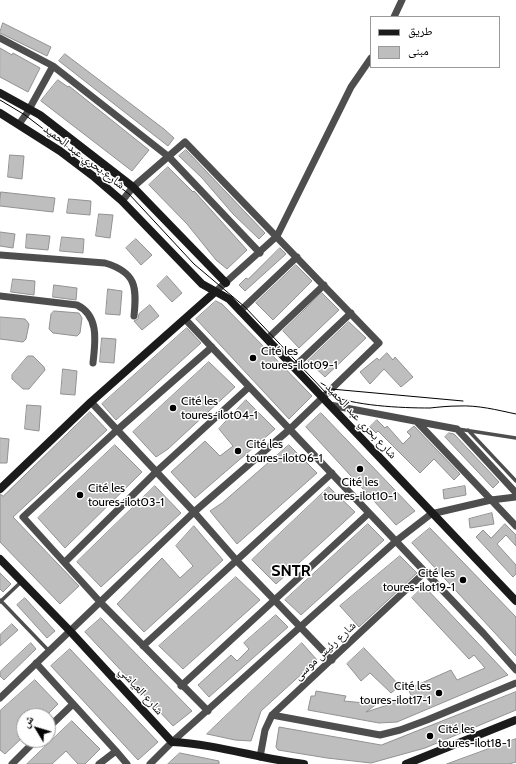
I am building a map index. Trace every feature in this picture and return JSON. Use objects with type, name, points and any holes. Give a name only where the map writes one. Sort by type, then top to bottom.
[{"type":"street","points":[[394,16],[402,0]]},
{"type":"street","points":[[0,38],[53,66],[169,157],[260,253]]},
{"type":"street","points":[[0,489],[90,402],[278,236],[351,88],[370,60]]},
{"type":"street","points":[[19,124],[53,66]]},
{"type":"street","points":[[0,93],[40,115],[133,187],[226,283]]},
{"type":"street","name":"شارع بحري عبد الحميد","points":[[0,113],[60,151],[122,201],[202,284],[215,292],[224,295],[323,397],[431,514],[516,602]]},
{"type":"street","points":[[0,698],[101,603],[194,512],[290,429],[379,343],[278,236],[185,142],[133,187],[122,201]]},
{"type":"street","points":[[0,254],[105,263],[114,266],[126,274],[135,286],[137,293],[134,316]]},
{"type":"street","points":[[240,311],[297,257]]},
{"type":"street","points":[[267,339],[324,285]]},
{"type":"street","points":[[0,296],[77,305],[83,308],[94,324],[95,335],[93,363]]},
{"type":"street","points":[[294,367],[351,313]]},
{"type":"street","points":[[184,319],[332,473],[516,670]]},
{"type":"street","points":[[208,711],[181,686],[101,603],[23,517],[116,431],[212,347]]},
{"type":"street","points":[[65,562],[157,471],[249,387]]},
{"type":"street","points":[[90,402],[116,431],[157,471],[237,561],[332,660]]},
{"type":"street","points":[[330,405],[418,423],[457,429],[516,493]]},
{"type":"street","points":[[418,423],[516,526]]},
{"type":"street","points":[[143,646],[332,473]]},
{"type":"street","points":[[150,764],[172,742],[396,541],[431,514],[491,500],[516,497]]},
{"type":"street","points":[[181,686],[369,513]]},
{"type":"street","name":"شارع العياشي","points":[[0,559],[70,631],[172,742]]},
{"type":"street","name":"شارع رئيس موسى","points":[[260,757],[264,730],[272,715],[425,572]]},
{"type":"street","points":[[36,664],[127,764]]},
{"type":"street","points":[[272,715],[380,734],[400,730],[427,720],[516,683]]},
{"type":"street","points":[[56,720],[73,704]]},
{"type":"street","points":[[406,764],[516,720]]},
{"type":"street","points":[[172,742],[192,743],[260,757],[304,764]]},
{"type":"street","points":[[12,764],[28,748]]},
{"type":"street","points":[[99,764],[116,751]]},
{"type":"lane","points":[[457,429],[516,438]]},
{"type":"lane","points":[[468,430],[516,482]]},
{"type":"lane","points":[[22,582],[0,601],[49,651]]},
{"type":"building","points":[[3,23],[51,47],[47,56],[0,33]]},
{"type":"building","points":[[0,48],[12,55],[13,53],[40,68],[28,92],[0,77]]},
{"type":"building","points":[[65,54],[164,129],[174,138],[168,146],[59,61]]},
{"type":"building","points":[[58,80],[68,87],[69,86],[149,150],[132,171],[41,101]]},
{"type":"building","points":[[186,150],[265,233],[259,239],[233,214],[202,178],[179,156]]},
{"type":"building","points":[[10,155],[24,156],[22,179],[8,177]]},
{"type":"building","points":[[168,167],[193,192],[194,191],[247,250],[227,269],[216,260],[187,224],[149,185]]},
{"type":"building","points":[[1,192],[55,198],[53,212],[0,206]]},
{"type":"building","points":[[69,199],[91,201],[90,215],[67,213]]},
{"type":"building","points":[[99,214],[113,215],[110,238],[96,236]]},
{"type":"building","points":[[0,232],[15,234],[13,248],[0,246]]},
{"type":"building","points":[[27,234],[50,236],[48,250],[26,248]]},
{"type":"building","points":[[62,237],[84,239],[83,253],[60,251]]},
{"type":"building","points":[[136,239],[152,255],[141,265],[126,248]]},
{"type":"building","points":[[280,248],[286,254],[245,291],[239,285],[246,278],[248,279]]},
{"type":"building","points":[[296,265],[312,281],[273,320],[256,303]]},
{"type":"building","points":[[167,276],[182,293],[172,302],[157,286]]},
{"type":"building","points":[[13,279],[35,281],[34,295],[11,292]]},
{"type":"building","points":[[54,285],[77,288],[76,300],[53,297]]},
{"type":"building","points":[[108,289],[122,291],[120,315],[106,314]]},
{"type":"building","points":[[322,293],[339,310],[299,348],[283,331]]},
{"type":"building","name":"Cité les toures-ilot09-1","points":[[216,301],[222,304],[312,396],[289,419],[196,319]]},
{"type":"building","points":[[150,305],[159,316],[142,330],[134,321],[138,319],[139,314]]},
{"type":"building","points":[[54,311],[79,313],[82,318],[80,333],[77,336],[53,333],[49,329],[51,314]]},
{"type":"building","points":[[0,317],[25,319],[29,324],[26,339],[23,342],[0,339]]},
{"type":"building","points":[[349,322],[366,338],[325,377],[308,361]]},
{"type":"building","points":[[187,328],[201,343],[116,420],[102,404]]},
{"type":"building","points":[[102,338],[116,339],[114,363],[100,362]]},
{"type":"building","points":[[387,353],[393,360],[395,357],[413,377],[401,387],[384,369],[370,384],[360,372],[377,358],[379,360]]},
{"type":"building","points":[[28,356],[33,356],[45,370],[29,389],[23,389],[12,379],[12,375]]},
{"type":"building","name":"Cité les toures-ilot04-1","points":[[209,362],[235,387],[168,449],[156,457],[133,432]]},
{"type":"building","points":[[63,369],[77,371],[75,395],[61,394]]},
{"type":"building","name":"Cité les toures-ilot06-1","points":[[246,400],[275,429],[195,498],[171,472],[205,441],[220,456],[233,446],[219,429]]},
{"type":"building","points":[[27,405],[41,406],[39,431],[25,429]]},
{"type":"building","points":[[90,412],[107,430],[13,517],[79,586],[60,604],[0,542],[0,494],[3,496]]},
{"type":"building","name":"Cité les toures-ilot10-1","points":[[321,413],[415,511],[396,525],[306,427]]},
{"type":"building","points":[[377,420],[385,428],[387,426],[403,444],[411,436],[407,432],[414,426],[460,474],[454,480],[434,459],[420,473],[378,431],[376,433],[370,427]]},
{"type":"building","points":[[449,433],[454,434],[499,482],[493,488],[445,437]]},
{"type":"building","points":[[0,438],[9,439],[7,463],[0,463]]},
{"type":"building","name":"Cité les toures-ilot03-1","points":[[115,445],[142,472],[65,548],[38,518]]},
{"type":"building","points":[[289,445],[317,473],[237,544],[210,511],[222,503]]},
{"type":"building","points":[[155,486],[181,513],[101,587],[77,562]]},
{"type":"building","points":[[465,486],[466,495],[444,499],[443,490]]},
{"type":"building","points":[[329,487],[355,512],[276,584],[252,560]]},
{"type":"building","points":[[492,513],[494,524],[470,528],[469,519]]},
{"type":"building","points":[[368,524],[384,540],[301,615],[285,600]]},
{"type":"building","points":[[505,524],[516,535],[516,546],[506,535],[497,544],[516,565],[516,574],[513,577],[476,537],[483,530],[491,538]]},
{"type":"building","points":[[194,526],[223,560],[144,632],[117,604],[162,558],[180,578],[193,566],[176,546]]},
{"type":"building","name":"Cité les toures-ilot19-1","points":[[430,528],[516,617],[516,656],[412,543]]},
{"type":"building","points":[[400,556],[417,573],[359,627],[340,606]]},
{"type":"building","points":[[0,573],[11,584],[3,592],[0,589]]},
{"type":"building","points":[[236,577],[260,600],[183,669],[159,646]]},
{"type":"building","name":"Cité les toures-ilot17-1","points":[[424,586],[508,675],[397,722],[379,723],[308,710],[311,696],[315,696],[316,691],[346,696],[344,701],[365,703],[366,701],[382,700],[366,712],[412,697],[408,689],[451,670],[457,680],[485,668],[474,655],[469,659],[412,598]]},
{"type":"building","points":[[25,598],[55,631],[47,638],[17,605]]},
{"type":"building","points":[[276,615],[288,627],[209,697],[198,685],[231,655],[237,661],[249,649],[244,643]]},
{"type":"building","points":[[101,618],[192,711],[173,726],[85,632]]},
{"type":"building","points":[[12,624],[18,630],[0,646],[0,635]]},
{"type":"building","points":[[31,643],[36,649],[4,680],[0,676],[0,672]]},
{"type":"building","points":[[302,643],[317,660],[261,711],[251,741],[235,740],[207,734]]},
{"type":"building","points":[[364,648],[400,686],[391,693],[370,673],[361,681],[347,664]]},
{"type":"building","points":[[70,649],[158,742],[138,760],[51,666]]},
{"type":"building","points":[[35,680],[58,704],[54,708],[16,708],[16,744],[5,754],[0,750],[0,711]]},
{"type":"building","name":"Cité les toures-ilot18-1","points":[[516,692],[516,710],[425,748],[371,763],[278,750],[276,747],[279,727],[381,745]]},
{"type":"building","points":[[72,721],[100,749],[85,764],[78,764],[66,751],[52,764],[27,764],[44,748],[56,748],[56,736]]},
{"type":"building","points":[[516,739],[516,762],[509,764],[447,764]]},
{"type":"building","points":[[180,753],[219,761],[219,764],[168,764]]},
{"type":"tram line","points":[[0,100],[25,115],[129,194],[194,264],[245,307],[327,394],[350,401],[377,406],[405,408],[473,406],[516,414]]},
{"type":"tram line","points":[[321,383],[331,389],[463,401]]},
{"type":"place","name":"Cité les toures-ilot09-1","points":[[253,358]]},
{"type":"place","name":"Cité les toures-ilot04-1","points":[[173,408]]},
{"type":"place","name":"Cité les toures-ilot06-1","points":[[238,451]]},
{"type":"place","name":"Cité les toures-ilot10-1","points":[[360,469]]},
{"type":"place","name":"Cité les toures-ilot03-1","points":[[80,495]]},
{"type":"place","name":"Cité les toures-ilot19-1","points":[[463,580]]},
{"type":"place","name":"Cité les toures-ilot17-1","points":[[439,693]]},
{"type":"place","name":"Cité les toures-ilot18-1","points":[[430,736]]},
{"type":"district","name":"SNTR","points":[[291,571]]}]
